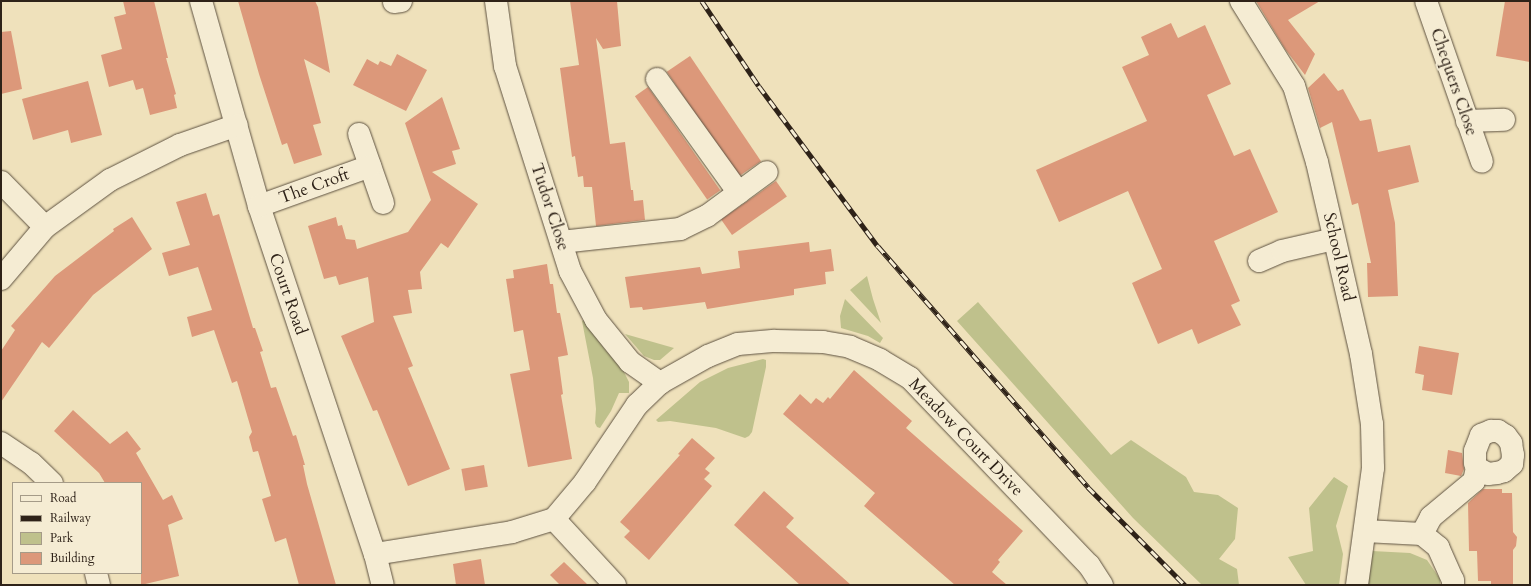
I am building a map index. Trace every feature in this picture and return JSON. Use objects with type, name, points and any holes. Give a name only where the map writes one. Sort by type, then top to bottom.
[{"type":"street","name":"Court Road","points":[[200,1],[237,125],[259,206],[375,554],[383,585]]},
{"type":"street","name":"Tudor Close","points":[[496,1],[505,66],[570,271],[596,320],[630,362],[660,384]]},
{"type":"street","name":"School Road","points":[[1241,1],[1294,86],[1317,162],[1361,354],[1372,424],[1372,468],[1357,585]]},
{"type":"street","name":"Chequers Close","points":[[1426,1],[1482,162]]},
{"type":"street","points":[[657,78],[739,193]]},
{"type":"street","points":[[1467,121],[1504,120]]},
{"type":"street","points":[[1,279],[45,227],[110,180],[180,145],[237,125]]},
{"type":"street","points":[[359,134],[382,203]]},
{"type":"street","name":"The Croft","points":[[259,206],[370,166]]},
{"type":"street","points":[[561,242],[680,229],[707,216],[767,172]]},
{"type":"street","points":[[1,182],[45,227]]},
{"type":"street","points":[[1259,261],[1282,251],[1334,239]]},
{"type":"street","name":"Meadow Court Drive","points":[[554,519],[585,482],[637,405],[660,384],[708,356],[738,344],[776,341],[823,342],[850,347],[880,360],[910,378],[1089,565],[1102,585]]},
{"type":"street","points":[[1,443],[31,463],[51,482]]},
{"type":"street","points":[[1422,534],[1431,517],[1474,481],[1478,468]]},
{"type":"street","points":[[375,554],[512,532],[554,519],[615,585]]},
{"type":"street","points":[[1365,531],[1422,534],[1438,547],[1453,580],[1453,585]]},
{"type":"street","points":[[96,574],[99,585]]},
{"type":"green space","points":[[867,276],[873,299],[881,323],[850,290]]},
{"type":"green space","points":[[845,299],[883,338],[880,343],[868,336],[841,328],[840,316]]},
{"type":"green space","points":[[978,302],[1111,455],[1131,440],[1186,477],[1194,492],[1218,495],[1238,508],[1235,539],[1219,559],[1237,569],[1239,585],[1202,585],[1133,518],[957,321]]},
{"type":"green space","points":[[586,319],[604,348],[623,370],[629,382],[629,393],[619,393],[611,411],[600,428],[597,427],[595,423],[596,409],[593,378],[582,321]]},
{"type":"green space","points":[[625,334],[674,348],[660,360],[654,360],[644,356]]},
{"type":"green space","points":[[763,359],[766,360],[766,367],[752,432],[749,436],[745,438],[716,428],[670,421],[658,422],[656,420],[700,382],[728,368]]},
{"type":"green space","points":[[1334,477],[1348,486],[1336,526],[1343,554],[1339,585],[1306,585],[1288,557],[1313,551],[1309,508]]},
{"type":"green space","points":[[1372,551],[1410,553],[1427,560],[1440,579],[1440,585],[1366,585]]},
{"type":"building","points":[[123,1],[154,1],[168,58],[166,58],[176,94],[174,95],[177,108],[150,115],[143,88],[136,90],[133,80],[109,87],[101,55],[122,49],[114,17],[126,14]]},
{"type":"building","points":[[238,1],[315,1],[318,7],[330,73],[304,59],[321,123],[313,125],[322,155],[294,164],[287,143],[282,145],[259,74]]},
{"type":"building","points":[[570,1],[617,1],[621,46],[603,49],[596,38],[610,144],[625,142],[631,190],[633,190],[634,201],[643,200],[645,220],[596,226],[592,187],[584,187],[583,176],[578,177],[575,156],[572,157],[560,68],[579,65]]},
{"type":"building","points":[[1256,1],[1320,1],[1288,20],[1315,54],[1305,75],[1285,49]]},
{"type":"building","points":[[1505,1],[1530,1],[1530,62],[1496,56]]},
{"type":"building","points":[[1171,23],[1178,38],[1205,25],[1231,84],[1207,95],[1234,156],[1250,149],[1278,212],[1214,241],[1240,301],[1231,305],[1241,325],[1198,344],[1192,329],[1158,344],[1132,283],[1162,269],[1128,191],[1059,222],[1036,170],[1147,121],[1122,67],[1149,55],[1141,37]]},
{"type":"building","points":[[11,31],[22,89],[1,94],[1,32]]},
{"type":"building","points":[[397,54],[427,70],[406,111],[353,85],[367,59],[378,65],[380,61],[391,66]]},
{"type":"building","points":[[690,56],[761,161],[738,177],[667,72]]},
{"type":"building","points":[[1324,73],[1338,91],[1343,89],[1360,121],[1371,119],[1378,152],[1410,145],[1419,182],[1388,190],[1395,223],[1398,296],[1368,297],[1367,263],[1371,263],[1358,203],[1352,205],[1332,122],[1320,128],[1308,88]]},
{"type":"building","points":[[88,81],[102,135],[71,143],[68,130],[33,140],[22,99]]},
{"type":"building","points":[[648,87],[720,190],[707,199],[635,96]]},
{"type":"building","points":[[442,97],[460,149],[452,151],[456,164],[432,172],[478,204],[448,248],[441,243],[420,272],[422,289],[408,290],[412,313],[393,316],[413,366],[408,368],[450,469],[408,486],[377,410],[373,411],[341,336],[374,322],[368,277],[339,285],[336,276],[324,279],[308,226],[336,217],[338,226],[342,225],[346,239],[355,240],[357,249],[408,232],[431,200],[405,123]]},
{"type":"building","points":[[776,181],[787,197],[732,235],[721,219]]},
{"type":"building","points":[[206,193],[213,216],[219,214],[253,328],[255,328],[263,351],[260,352],[271,388],[276,387],[293,436],[296,435],[305,465],[303,465],[307,484],[336,585],[299,585],[286,538],[275,542],[262,499],[271,496],[258,451],[253,452],[249,437],[252,432],[237,381],[232,383],[214,330],[192,337],[187,317],[212,310],[198,267],[169,276],[162,253],[190,245],[176,202]]},
{"type":"building","points":[[132,217],[152,249],[93,295],[49,348],[42,342],[1,402],[1,351],[15,330],[11,326],[55,276],[114,231],[113,229]]},
{"type":"building","points":[[809,242],[810,252],[831,249],[834,271],[825,272],[826,284],[794,289],[794,295],[707,309],[705,302],[643,310],[642,307],[630,308],[625,277],[700,267],[702,274],[740,268],[738,251]]},
{"type":"building","points":[[547,264],[550,284],[553,284],[557,313],[560,313],[568,355],[558,357],[563,394],[561,395],[572,459],[528,467],[510,374],[530,370],[523,330],[514,332],[506,279],[514,278],[513,270]]},
{"type":"building","points":[[1419,346],[1459,353],[1452,395],[1422,390],[1424,375],[1415,373]]},
{"type":"building","points":[[854,370],[912,421],[906,428],[1023,531],[998,560],[1000,562],[992,572],[1007,585],[955,585],[864,506],[875,493],[783,414],[800,394],[811,404],[816,398],[823,403],[828,397],[830,399]]},
{"type":"building","points":[[73,410],[110,444],[127,431],[141,449],[136,453],[163,500],[172,495],[183,519],[168,525],[179,576],[141,585],[142,482],[104,482],[99,473],[54,431]]},
{"type":"building","points":[[692,438],[715,458],[705,469],[710,473],[704,479],[712,486],[649,560],[624,537],[630,531],[620,522],[680,455],[678,454]]},
{"type":"building","points":[[1448,450],[1462,453],[1464,469],[1461,476],[1445,473]]},
{"type":"building","points":[[484,465],[488,487],[465,491],[461,469]]},
{"type":"building","points":[[1483,489],[1502,489],[1502,493],[1512,493],[1513,532],[1517,537],[1516,546],[1513,550],[1513,585],[1491,585],[1491,581],[1478,581],[1477,551],[1469,551],[1468,503]]},
{"type":"building","points":[[764,491],[794,518],[786,527],[851,585],[800,585],[734,525]]},
{"type":"building","points":[[481,559],[485,585],[456,585],[453,564]]},
{"type":"building","points":[[564,562],[588,585],[560,585],[550,575]]},
{"type":"railway","points":[[702,1],[759,86],[878,246],[1088,487],[1185,585]]}]
